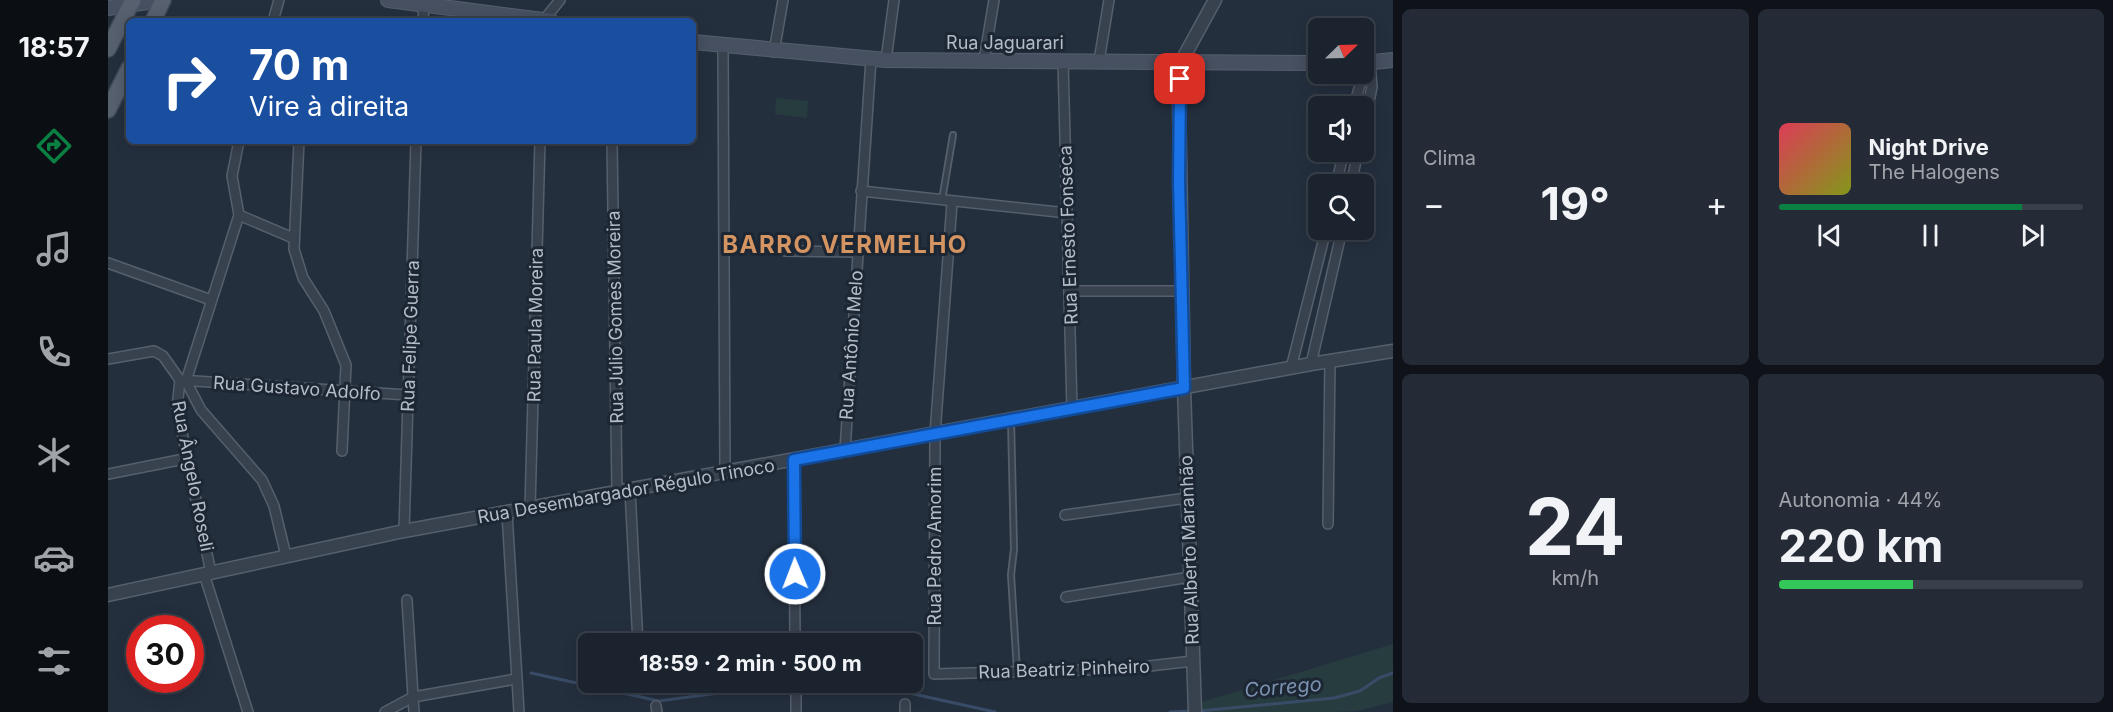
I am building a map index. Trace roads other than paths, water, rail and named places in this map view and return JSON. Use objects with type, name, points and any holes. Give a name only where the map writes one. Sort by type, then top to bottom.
[{"type":"main road","points":[[108,8],[162,0],[154,18]]},
{"type":"main road","points":[[388,0],[426,2],[527,18]]},
{"type":"main road","points":[[108,49],[131,3]]},
{"type":"main road","name":"Rua Jaguarari","points":[[696,42],[774,52],[886,60],[1308,63]]},
{"type":"main road","points":[[1374,65],[1393,60]]},
{"type":"main road","points":[[108,110],[126,74]]},
{"type":"street","points":[[274,18],[279,0]]},
{"type":"street","points":[[548,18],[560,0]]},
{"type":"street","points":[[774,52],[783,0]]},
{"type":"street","points":[[886,60],[894,0]]},
{"type":"street","points":[[984,60],[994,0]]},
{"type":"street","points":[[1099,61],[1108,0]]},
{"type":"street","points":[[1181,62],[1215,0]]},
{"type":"street","points":[[423,18],[426,2]]},
{"type":"street","points":[[723,47],[725,472]]},
{"type":"street","name":"Rua Antônio Melo","points":[[845,450],[871,59]]},
{"type":"street","name":"Rua Ernesto Fonseca","points":[[1063,61],[1072,409]]},
{"type":"street","name":"Rua Alberto Maranhão","points":[[1181,62],[1179,182],[1195,712]]},
{"type":"street","points":[[238,144],[232,176],[239,215],[293,238]]},
{"type":"street","points":[[299,144],[293,238],[303,278],[324,311],[346,365],[342,451]]},
{"type":"street","name":"Rua Felipe Guerra","points":[[404,531],[416,144]]},
{"type":"street","name":"Rua Paula Moreira","points":[[530,508],[540,144]]},
{"type":"street","name":"Rua Júlio Gomes Moreira","points":[[612,144],[624,491],[638,633]]},
{"type":"street","points":[[1353,174],[1356,162]]},
{"type":"street","points":[[861,191],[947,202],[1067,213]]},
{"type":"street","name":"Rua Pedro Amorim","points":[[934,674],[935,434],[947,202]]},
{"type":"street","name":"Rua Ângelo Roseli","points":[[239,215],[176,399],[189,458],[208,573],[248,712]]},
{"type":"street","points":[[1291,368],[1324,240]]},
{"type":"street","points":[[1311,364],[1340,240]]},
{"type":"street","points":[[785,251],[857,252]]},
{"type":"street","points":[[108,263],[211,300]]},
{"type":"street","points":[[1315,281],[1330,284]]},
{"type":"street","points":[[1069,291],[1182,291]]},
{"type":"street","points":[[108,359],[154,351],[163,356],[183,380],[201,410],[262,480],[274,506],[286,556]]},
{"type":"street","name":"Rua Desembargador Régulo Tinoco","points":[[108,595],[404,531],[1330,360],[1393,351]]},
{"type":"street","points":[[1328,524],[1330,360]]},
{"type":"street","name":"Rua Gustavo Adolfo","points":[[183,380],[408,395]]},
{"type":"street","points":[[108,474],[189,458]]},
{"type":"street","points":[[794,460],[795,633]]},
{"type":"street","points":[[1065,515],[1188,498]]},
{"type":"street","points":[[507,513],[519,712]]},
{"type":"street","points":[[1066,597],[1190,577]]},
{"type":"street","points":[[407,600],[414,712]]},
{"type":"street","name":"Rua Beatriz Pinheiro","points":[[934,674],[1123,669],[1193,661]]},
{"type":"street","points":[[385,712],[413,697],[516,679]]},
{"type":"street","points":[[796,693],[796,712]]},
{"type":"lane","points":[[947,202],[953,135]]},
{"type":"lane","points":[[1011,420],[1014,549],[1011,575],[1017,671]]},
{"type":"waterway","name":"Corrego","points":[[531,673],[659,701],[772,686],[821,684],[909,693],[995,712]]},
{"type":"waterway","name":"Corrego","points":[[1199,711],[1334,698],[1360,691],[1379,678],[1393,673]]},
{"type":"waterway","name":"Corrego","points":[[1170,712],[1192,711]]},
{"type":"district","name":"BARRO VERMELHO","points":[[845,244]]}]
